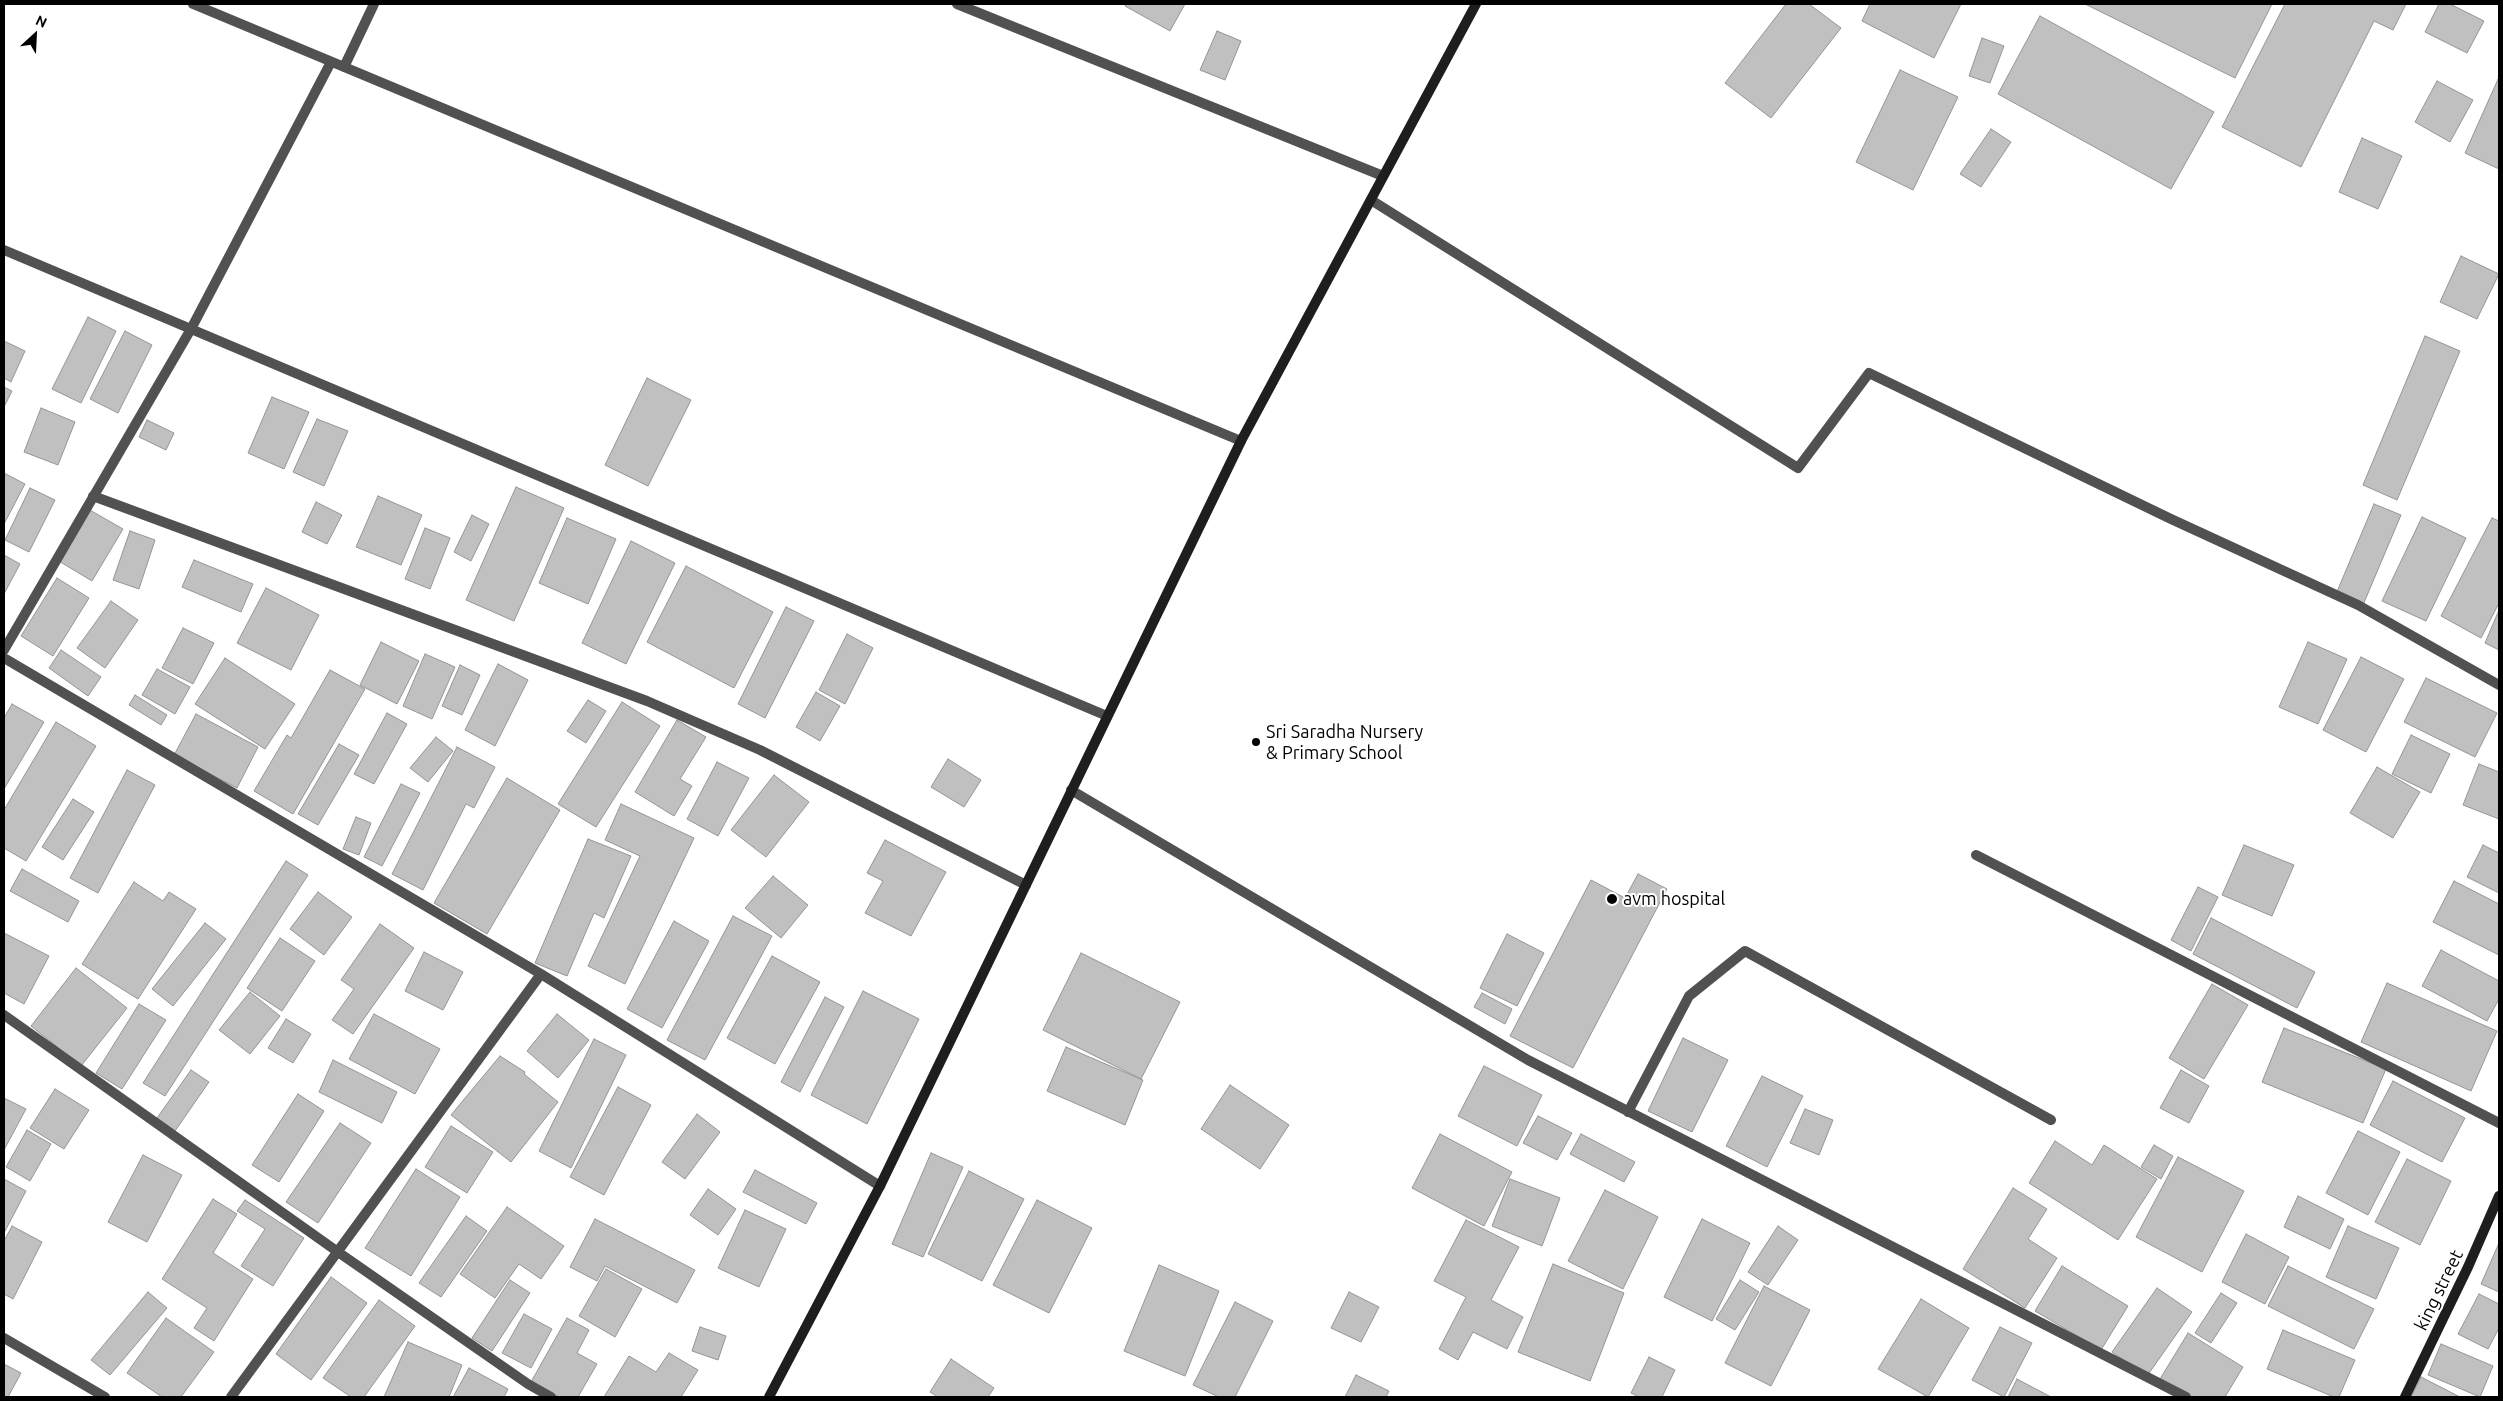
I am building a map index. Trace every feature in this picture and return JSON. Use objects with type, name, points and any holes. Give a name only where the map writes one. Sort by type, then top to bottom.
[{"type":"street","points":[[193,4],[1241,440]]},
{"type":"street","points":[[344,67],[374,4]]},
{"type":"street","points":[[957,4],[1383,176]]},
{"type":"street","points":[[769,1397],[880,1186],[1241,440],[1476,4]]},
{"type":"street","points":[[4,650],[191,329],[332,62]]},
{"type":"street","points":[[1371,200],[1798,468],[1869,373],[2171,519],[2358,605],[2499,685]]},
{"type":"street","points":[[4,250],[1107,716]]},
{"type":"street","points":[[93,496],[647,701],[760,750],[1026,885]]},
{"type":"street","points":[[4,658],[541,974],[880,1186]]},
{"type":"street","points":[[1071,790],[1520,1055],[2186,1397]]},
{"type":"street","points":[[1976,855],[2499,1123]]},
{"type":"street","points":[[1628,1112],[1689,996],[1745,951],[2051,1120]]},
{"type":"street","points":[[231,1397],[541,974]]},
{"type":"street","points":[[4,1015],[338,1252],[528,1384],[552,1397]]},
{"type":"street","name":"king street","points":[[2405,1397],[2468,1267],[2499,1196]]},
{"type":"street","points":[[4,1338],[105,1397]]},
{"type":"building","points":[[1126,4],[1185,4],[1170,31],[1125,6]]},
{"type":"building","points":[[1786,4],[1809,4],[1841,28],[1771,118],[1725,83]]},
{"type":"building","points":[[1870,4],[1961,4],[1934,58],[1862,21]]},
{"type":"building","points":[[2085,4],[2272,4],[2235,78]]},
{"type":"building","points":[[2285,4],[2406,4],[2393,30],[2374,21],[2301,167],[2222,127]]},
{"type":"building","points":[[2439,4],[2450,4],[2484,21],[2467,53],[2425,32]]},
{"type":"building","points":[[2040,16],[2214,112],[2171,189],[1998,94]]},
{"type":"building","points":[[1217,31],[1241,41],[1225,80],[1200,70]]},
{"type":"building","points":[[1982,38],[2004,46],[1990,83],[1969,76]]},
{"type":"building","points":[[1900,70],[1958,97],[1913,190],[1856,162]]},
{"type":"building","points":[[2499,77],[2499,169],[2465,153]]},
{"type":"building","points":[[2437,81],[2473,100],[2450,142],[2415,122]]},
{"type":"building","points":[[1991,129],[2011,142],[1981,187],[1960,174]]},
{"type":"building","points":[[2362,138],[2402,156],[2378,209],[2339,192]]},
{"type":"building","points":[[2461,256],[2499,274],[2477,319],[2440,302]]},
{"type":"building","points":[[88,317],[116,331],[81,403],[52,389]]},
{"type":"building","points":[[125,331],[152,345],[118,413],[90,399]]},
{"type":"building","points":[[2425,336],[2460,351],[2397,500],[2363,485]]},
{"type":"building","points":[[4,341],[25,351],[11,382],[4,378]]},
{"type":"building","points":[[647,378],[691,400],[648,486],[605,465]]},
{"type":"building","points":[[4,387],[12,391],[4,407]]},
{"type":"building","points":[[272,397],[309,412],[284,469],[248,453]]},
{"type":"building","points":[[41,408],[75,422],[58,465],[24,452]]},
{"type":"building","points":[[317,419],[348,431],[324,486],[293,472]]},
{"type":"building","points":[[147,420],[174,433],[166,450],[139,437]]},
{"type":"building","points":[[4,473],[25,484],[4,524]]},
{"type":"building","points":[[516,487],[564,508],[514,621],[466,600]]},
{"type":"building","points":[[30,488],[55,500],[29,552],[5,540]]},
{"type":"building","points":[[378,496],[422,515],[401,565],[356,547]]},
{"type":"building","points":[[316,502],[342,515],[327,544],[302,532]]},
{"type":"building","points":[[2374,504],[2401,515],[2363,605],[2336,594]]},
{"type":"building","points":[[88,509],[123,529],[92,581],[57,560]]},
{"type":"building","points":[[472,515],[489,524],[471,561],[454,552]]},
{"type":"building","points":[[2422,517],[2466,538],[2426,621],[2382,601]]},
{"type":"building","points":[[567,518],[616,539],[588,604],[539,583]]},
{"type":"building","points":[[2492,518],[2499,521],[2499,603],[2481,638],[2441,616]]},
{"type":"building","points":[[425,528],[450,538],[430,589],[405,579]]},
{"type":"building","points":[[130,531],[155,540],[139,589],[113,580]]},
{"type":"building","points":[[631,541],[675,563],[626,664],[582,643]]},
{"type":"building","points":[[4,555],[20,564],[4,594]]},
{"type":"building","points":[[194,560],[253,584],[241,612],[182,587]]},
{"type":"building","points":[[686,566],[773,612],[734,688],[647,642]]},
{"type":"building","points":[[57,578],[89,598],[53,656],[21,636]]},
{"type":"building","points":[[266,588],[319,615],[291,670],[237,643]]},
{"type":"building","points":[[111,601],[138,620],[105,668],[77,648]]},
{"type":"building","points":[[786,607],[814,621],[765,718],[738,704]]},
{"type":"building","points":[[2499,610],[2499,650],[2485,643]]},
{"type":"building","points":[[183,628],[214,643],[193,684],[162,668]]},
{"type":"building","points":[[847,634],[873,648],[845,704],[819,690]]},
{"type":"building","points":[[381,642],[419,661],[397,704],[360,685]]},
{"type":"building","points":[[2308,642],[2347,659],[2318,724],[2279,707]]},
{"type":"building","points":[[61,650],[101,677],[88,696],[49,668]]},
{"type":"building","points":[[425,654],[455,667],[432,719],[403,706]]},
{"type":"building","points":[[2361,657],[2404,679],[2366,752],[2323,730]]},
{"type":"building","points":[[225,658],[295,704],[265,749],[195,704]]},
{"type":"building","points":[[498,664],[528,680],[495,746],[465,730]]},
{"type":"building","points":[[460,665],[480,675],[462,715],[442,706]]},
{"type":"building","points":[[157,669],[190,687],[175,714],[142,695]]},
{"type":"building","points":[[330,670],[365,689],[293,814],[254,791],[287,735],[291,738]]},
{"type":"building","points":[[2426,678],[2497,713],[2475,757],[2404,722]]},
{"type":"building","points":[[816,692],[840,706],[820,741],[796,727]]},
{"type":"building","points":[[135,695],[167,715],[161,725],[129,705]]},
{"type":"building","points":[[588,700],[606,711],[586,743],[567,731]]},
{"type":"building","points":[[622,702],[660,726],[596,827],[558,804]]},
{"type":"building","points":[[12,704],[44,722],[4,789],[4,718]]},
{"type":"building","points":[[387,713],[407,724],[374,784],[354,774]]},
{"type":"building","points":[[196,714],[258,747],[237,788],[174,755]]},
{"type":"building","points":[[677,720],[706,737],[680,779],[692,786],[674,816],[635,792]]},
{"type":"building","points":[[56,722],[96,746],[26,861],[4,848],[4,810]]},
{"type":"building","points":[[2411,735],[2450,754],[2431,793],[2392,774]]},
{"type":"building","points":[[436,737],[453,751],[428,782],[410,768]]},
{"type":"building","points":[[339,744],[359,755],[318,825],[298,814]]},
{"type":"building","points":[[457,747],[495,767],[474,808],[466,804],[423,890],[392,874]]},
{"type":"building","points":[[948,759],[981,780],[964,807],[931,787]]},
{"type":"building","points":[[717,762],[749,778],[718,836],[687,819]]},
{"type":"building","points":[[2479,764],[2499,772],[2499,819],[2463,805]]},
{"type":"building","points":[[2377,767],[2420,792],[2393,838],[2350,813]]},
{"type":"building","points":[[127,770],[155,785],[98,893],[70,878]]},
{"type":"building","points":[[774,775],[809,802],[766,857],[731,830]]},
{"type":"building","points":[[507,778],[560,810],[487,934],[434,903]]},
{"type":"building","points":[[401,784],[420,793],[382,866],[364,857]]},
{"type":"building","points":[[73,799],[94,812],[63,860],[42,847]]},
{"type":"building","points":[[621,804],[694,838],[625,984],[588,966],[640,856],[605,840]]},
{"type":"building","points":[[356,817],[371,823],[359,855],[343,849]]},
{"type":"building","points":[[588,839],[631,856],[604,918],[594,913],[567,976],[535,963]]},
{"type":"building","points":[[885,840],[946,872],[911,936],[865,913],[883,881],[867,873]]},
{"type":"building","points":[[2244,845],[2294,865],[2272,916],[2222,895]]},
{"type":"building","points":[[2483,845],[2499,853],[2499,893],[2467,877]]},
{"type":"building","points":[[286,861],[308,875],[165,1096],[143,1083]]},
{"type":"building","points":[[22,869],[79,901],[68,922],[10,891]]},
{"type":"building","points":[[1638,874],[1667,889],[1573,1068],[1510,1036],[1591,880],[1625,898]]},
{"type":"building","points":[[773,876],[808,905],[781,938],[745,908]]},
{"type":"building","points":[[2454,881],[2499,904],[2499,955],[2433,922]]},
{"type":"building","points":[[134,882],[163,901],[169,892],[196,909],[138,999],[82,964]]},
{"type":"building","points":[[2198,887],[2218,897],[2191,951],[2171,940]]},
{"type":"building","points":[[318,892],[352,917],[324,955],[290,929]]},
{"type":"building","points":[[733,916],[772,936],[705,1060],[667,1040]]},
{"type":"building","points":[[2211,918],[2315,972],[2297,1008],[2193,954]]},
{"type":"building","points":[[674,921],[709,941],[662,1028],[627,1009]]},
{"type":"building","points":[[205,923],[226,939],[173,1006],[152,989]]},
{"type":"building","points":[[380,924],[414,948],[353,1034],[332,1020],[354,989],[341,980]]},
{"type":"building","points":[[4,933],[49,956],[24,1004],[4,993]]},
{"type":"building","points":[[1507,934],[1544,953],[1517,1006],[1480,988]]},
{"type":"building","points":[[280,938],[315,961],[282,1011],[247,988]]},
{"type":"building","points":[[2441,950],[2499,981],[2499,999],[2487,1021],[2422,986]]},
{"type":"building","points":[[424,952],[463,972],[443,1010],[405,991]]},
{"type":"building","points":[[1081,953],[1180,1002],[1141,1079],[1043,1030]]},
{"type":"building","points":[[772,956],[820,982],[775,1064],[727,1038]]},
{"type":"building","points":[[76,968],[127,1008],[81,1066],[31,1026]]},
{"type":"building","points":[[2387,983],[2497,1031],[2471,1091],[2361,1042]]},
{"type":"building","points":[[2212,984],[2248,1005],[2204,1079],[2169,1058]]},
{"type":"building","points":[[863,991],[919,1019],[867,1124],[811,1095]]},
{"type":"building","points":[[250,992],[280,1016],[250,1054],[219,1030]]},
{"type":"building","points":[[1482,993],[1512,1009],[1505,1024],[1474,1007]]},
{"type":"building","points":[[825,997],[844,1007],[800,1092],[781,1082]]},
{"type":"building","points":[[139,1004],[166,1020],[122,1089],[96,1073]]},
{"type":"building","points":[[374,1014],[440,1049],[415,1094],[349,1059]]},
{"type":"building","points":[[557,1014],[589,1040],[558,1078],[527,1051]]},
{"type":"building","points":[[286,1019],[311,1034],[293,1063],[268,1048]]},
{"type":"building","points":[[2284,1028],[2386,1069],[2363,1123],[2262,1082]]},
{"type":"building","points":[[1683,1038],[1728,1060],[1692,1132],[1648,1111]]},
{"type":"building","points":[[594,1039],[626,1055],[571,1168],[539,1151]]},
{"type":"building","points":[[1066,1047],[1143,1080],[1125,1125],[1047,1091]]},
{"type":"building","points":[[500,1056],[525,1072],[524,1074],[558,1102],[511,1162],[451,1115]]},
{"type":"building","points":[[333,1060],[397,1092],[382,1123],[319,1092]]},
{"type":"building","points":[[1484,1066],[1542,1095],[1517,1146],[1458,1116]]},
{"type":"building","points":[[191,1070],[209,1082],[175,1131],[157,1118]]},
{"type":"building","points":[[2181,1070],[2209,1086],[2189,1123],[2160,1108]]},
{"type":"building","points":[[1762,1076],[1803,1096],[1767,1167],[1726,1146]]},
{"type":"building","points":[[2393,1081],[2465,1118],[2442,1162],[2370,1125]]},
{"type":"building","points":[[1230,1085],[1289,1125],[1260,1169],[1201,1129]]},
{"type":"building","points":[[618,1087],[651,1105],[604,1195],[570,1177]]},
{"type":"building","points":[[55,1089],[89,1110],[64,1149],[30,1128]]},
{"type":"building","points":[[298,1094],[324,1111],[279,1182],[252,1165]]},
{"type":"building","points":[[4,1098],[26,1109],[4,1150]]},
{"type":"building","points":[[1805,1109],[1833,1120],[1819,1155],[1790,1143]]},
{"type":"building","points":[[697,1114],[720,1132],[685,1179],[662,1162]]},
{"type":"building","points":[[1538,1116],[1572,1133],[1557,1160],[1523,1143]]},
{"type":"building","points":[[340,1123],[371,1143],[318,1223],[286,1202]]},
{"type":"building","points":[[451,1126],[493,1152],[467,1193],[425,1167]]},
{"type":"building","points":[[27,1130],[51,1144],[30,1181],[6,1167]]},
{"type":"building","points":[[2358,1131],[2400,1152],[2368,1215],[2326,1193]]},
{"type":"building","points":[[1440,1134],[1512,1172],[1484,1226],[1412,1188]]},
{"type":"building","points":[[1581,1134],[1635,1162],[1624,1182],[1570,1154]]},
{"type":"building","points":[[2055,1141],[2092,1165],[2104,1145],[2157,1179],[2118,1240],[2029,1183]]},
{"type":"building","points":[[2154,1145],[2173,1156],[2161,1179],[2141,1167]]},
{"type":"building","points":[[931,1153],[963,1167],[923,1257],[892,1244]]},
{"type":"building","points":[[143,1155],[182,1175],[147,1242],[108,1222]]},
{"type":"building","points":[[2178,1157],[2244,1191],[2202,1272],[2136,1237]]},
{"type":"building","points":[[2407,1159],[2451,1181],[2420,1245],[2375,1222]]},
{"type":"building","points":[[416,1169],[460,1197],[411,1276],[365,1248]]},
{"type":"building","points":[[755,1170],[817,1203],[806,1224],[743,1192]]},
{"type":"building","points":[[969,1171],[1024,1199],[982,1281],[928,1254]]},
{"type":"building","points":[[4,1179],[26,1191],[4,1233]]},
{"type":"building","points":[[1510,1179],[1560,1198],[1542,1246],[1492,1226]]},
{"type":"building","points":[[2013,1188],[2047,1209],[2028,1239],[2057,1258],[2025,1308],[1963,1269]]},
{"type":"building","points":[[708,1189],[736,1209],[718,1235],[690,1215]]},
{"type":"building","points":[[1605,1190],[1658,1217],[1623,1289],[1568,1261]]},
{"type":"building","points":[[2298,1196],[2344,1219],[2330,1249],[2284,1227]]},
{"type":"building","points":[[213,1199],[237,1214],[213,1253],[253,1279],[214,1341],[194,1328],[207,1308],[162,1279]]},
{"type":"building","points":[[245,1200],[304,1238],[273,1286],[241,1266],[265,1229],[237,1211]]},
{"type":"building","points":[[1037,1200],[1092,1228],[1049,1313],[993,1285]]},
{"type":"building","points":[[507,1207],[564,1246],[541,1279],[519,1264],[495,1298],[460,1274]]},
{"type":"building","points":[[745,1210],[786,1229],[759,1287],[718,1268]]},
{"type":"building","points":[[466,1216],[487,1231],[441,1297],[419,1283]]},
{"type":"building","points":[[595,1219],[695,1270],[677,1303],[605,1266],[597,1281],[570,1267]]},
{"type":"building","points":[[1702,1219],[1750,1243],[1712,1321],[1664,1297]]},
{"type":"building","points":[[1466,1220],[1519,1247],[1491,1300],[1523,1317],[1507,1349],[1473,1332],[1458,1360],[1439,1349],[1466,1297],[1434,1281]]},
{"type":"building","points":[[12,1226],[42,1242],[13,1299],[4,1294],[4,1241]]},
{"type":"building","points":[[1778,1226],[1798,1240],[1768,1285],[1748,1272]]},
{"type":"building","points":[[2348,1226],[2399,1248],[2376,1299],[2326,1277]]},
{"type":"building","points":[[2246,1234],[2289,1257],[2265,1304],[2222,1282]]},
{"type":"building","points":[[2499,1243],[2499,1292],[2481,1284]]},
{"type":"building","points":[[1553,1264],[1624,1293],[1590,1381],[1518,1352]]},
{"type":"building","points":[[1159,1265],[1219,1291],[1185,1376],[1124,1351]]},
{"type":"building","points":[[2062,1266],[2128,1306],[2101,1350],[2035,1311]]},
{"type":"building","points":[[2288,1266],[2374,1309],[2354,1349],[2268,1306]]},
{"type":"building","points":[[606,1269],[642,1289],[615,1337],[579,1316]]},
{"type":"building","points":[[331,1277],[367,1303],[311,1380],[276,1354]]},
{"type":"building","points":[[510,1280],[530,1293],[492,1351],[472,1338]]},
{"type":"building","points":[[1740,1280],[1759,1292],[1735,1330],[1716,1319]]},
{"type":"building","points":[[1764,1286],[1810,1310],[1771,1386],[1725,1363]]},
{"type":"building","points":[[2157,1288],[2192,1312],[2147,1376],[2112,1352]]},
{"type":"building","points":[[148,1292],[167,1308],[110,1375],[91,1360]]},
{"type":"building","points":[[1349,1292],[1379,1307],[1361,1342],[1331,1328]]},
{"type":"building","points":[[2221,1293],[2237,1303],[2211,1343],[2195,1333]]},
{"type":"building","points":[[2479,1294],[2499,1304],[2499,1328],[2488,1349],[2458,1334]]},
{"type":"building","points":[[1921,1299],[1969,1328],[1928,1397],[1878,1369]]},
{"type":"building","points":[[379,1300],[415,1326],[364,1397],[351,1397],[323,1378]]},
{"type":"building","points":[[1235,1302],[1273,1321],[1235,1397],[1219,1397],[1193,1385]]},
{"type":"building","points":[[524,1314],[552,1329],[531,1368],[502,1353]]},
{"type":"building","points":[[166,1318],[214,1352],[181,1397],[162,1397],[127,1373]]},
{"type":"building","points":[[567,1318],[589,1330],[577,1353],[597,1364],[578,1397],[559,1397],[531,1382]]},
{"type":"building","points":[[700,1327],[726,1336],[718,1360],[692,1351]]},
{"type":"building","points":[[2000,1327],[2032,1343],[2004,1397],[1972,1380]]},
{"type":"building","points":[[2283,1330],[2355,1360],[2339,1397],[2334,1397],[2267,1369]]},
{"type":"building","points":[[2188,1333],[2243,1367],[2225,1397],[2191,1397],[2160,1379]]},
{"type":"building","points":[[408,1342],[462,1365],[449,1397],[384,1397]]},
{"type":"building","points":[[2441,1344],[2493,1366],[2480,1397],[2428,1375]]},
{"type":"building","points":[[669,1353],[698,1370],[681,1397],[604,1397],[629,1356],[656,1372]]},
{"type":"building","points":[[1649,1357],[1675,1370],[1662,1397],[1639,1397],[1631,1393]]},
{"type":"building","points":[[951,1359],[994,1388],[988,1397],[938,1397],[930,1392]]},
{"type":"building","points":[[4,1364],[21,1373],[8,1397],[4,1397]]},
{"type":"building","points":[[469,1368],[508,1389],[504,1397],[453,1397]]},
{"type":"building","points":[[1356,1375],[1389,1391],[1386,1397],[1345,1397]]},
{"type":"building","points":[[2421,1377],[2460,1397],[2411,1397]]},
{"type":"building","points":[[2017,1379],[2051,1397],[2008,1397]]},
{"type":"place","name":"Sri Saradha Nursery & Primary School","points":[[1256,742]]},
{"type":"place","name":"avm hospital","points":[[1612,899]]}]
